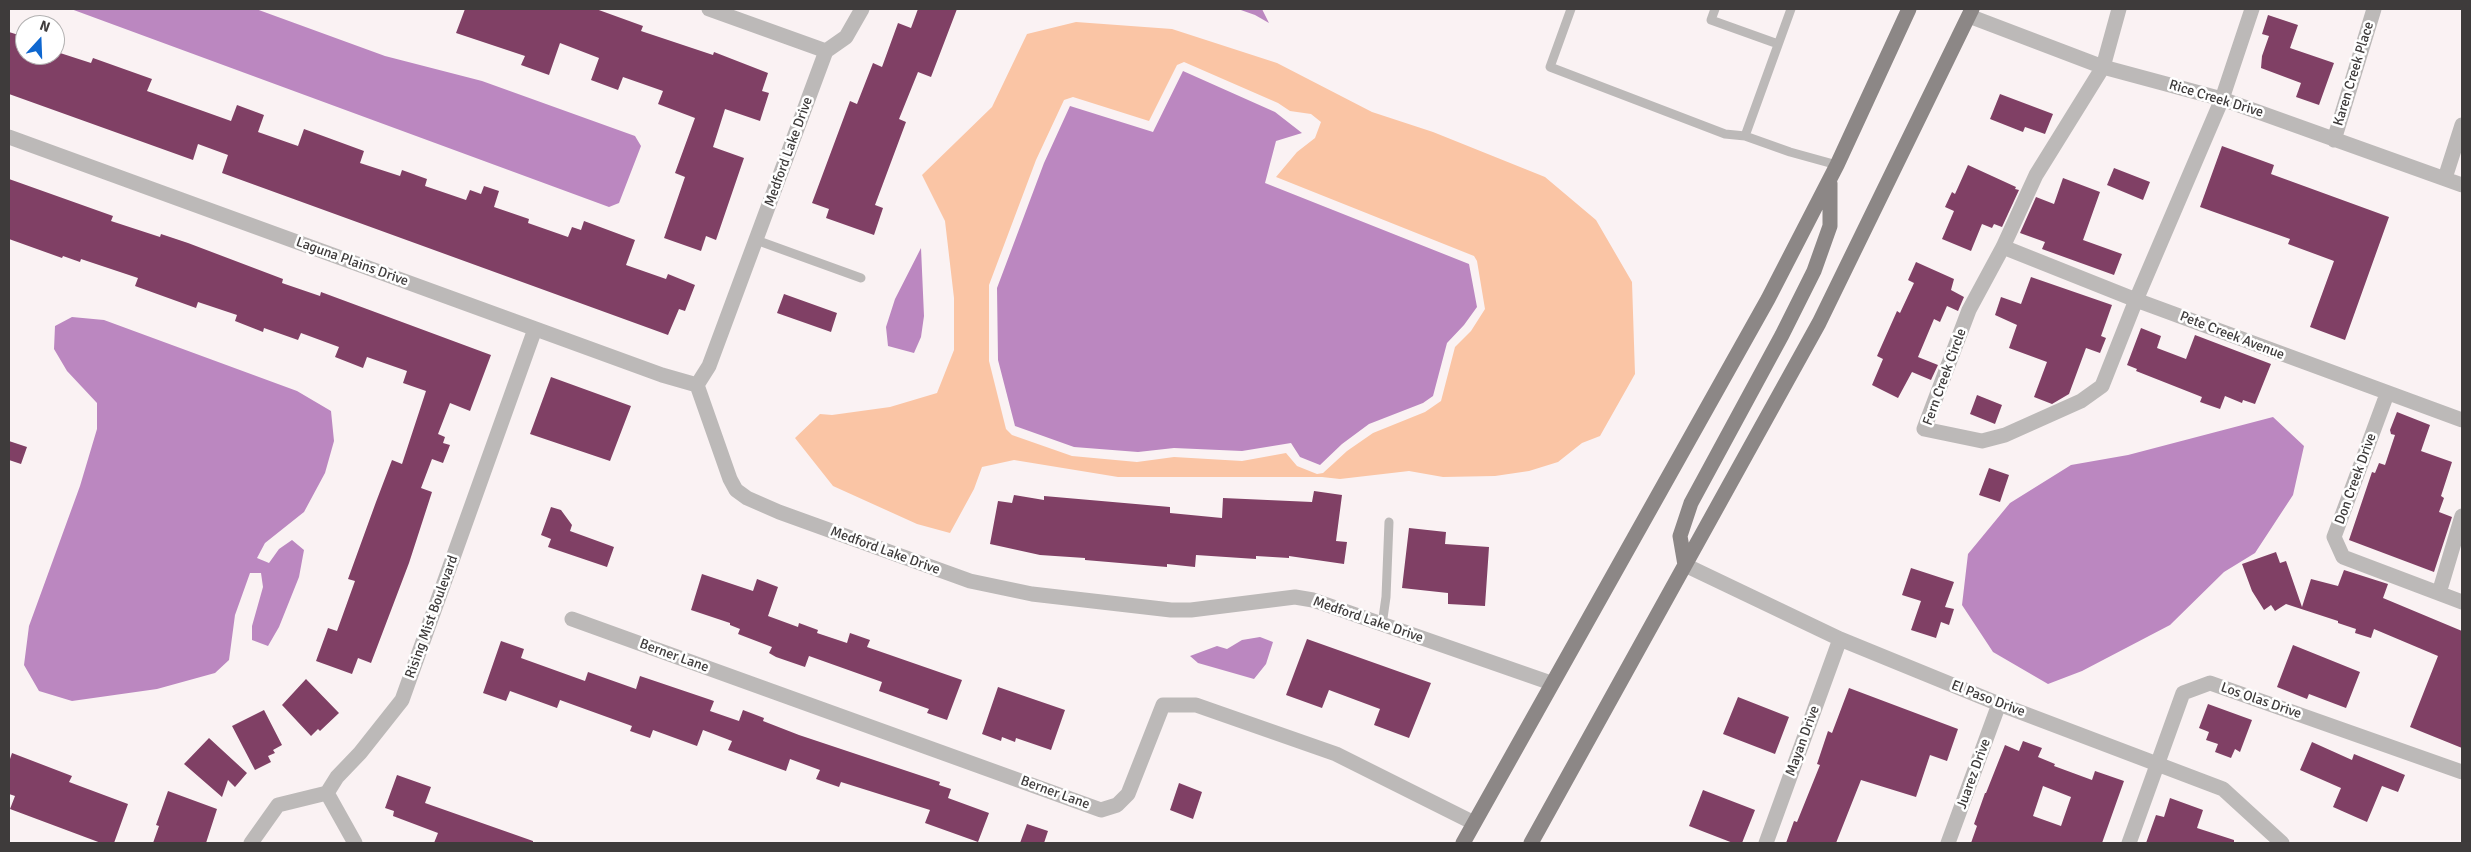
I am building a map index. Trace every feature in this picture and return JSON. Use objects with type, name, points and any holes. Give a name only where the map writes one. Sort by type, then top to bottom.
[{"type":"main road","points":[[1463,843],[1758,316],[1837,165],[1909,9]]},
{"type":"main road","points":[[1531,843],[1819,323],[1969,11]]},
{"type":"main road","points":[[1685,565],[1680,536],[1691,503],[1814,271],[1830,226],[1830,179]]},
{"type":"street","points":[[709,9],[826,51],[846,37],[862,9]]},
{"type":"street","name":"Fern Creek Circle","points":[[2119,9],[2103,67],[2036,175],[2003,247],[1969,310],[1924,430],[1982,441],[2005,435],[2081,401],[2102,386],[2136,300],[2222,99],[2252,9]]},
{"type":"street","name":"Karen Creek Place","points":[[2334,140],[2374,9]]},
{"type":"street","name":"Rice Creek Drive","points":[[1969,11],[2103,67],[2222,99],[2462,185]]},
{"type":"street","name":"Medford Lake Drive","points":[[826,51],[709,366],[696,385],[730,479],[736,490],[747,498],[787,516],[970,581],[1032,594],[1171,610],[1191,610],[1295,597],[1313,600],[1552,683]]},
{"type":"street","points":[[2445,178],[2462,125]]},
{"type":"street","name":"Laguna Plains Drive","points":[[9,137],[662,375],[696,385]]},
{"type":"street","name":"Pete Creek Avenue","points":[[2003,247],[2136,300],[2387,394],[2462,420]]},
{"type":"street","name":"Rising Mist Boulevard","points":[[328,794],[337,777],[360,753],[402,700],[535,329]]},
{"type":"street","name":"Don Creek Drive","points":[[2387,394],[2334,537],[2343,557],[2462,602]]},
{"type":"street","points":[[2439,593],[2462,516]]},
{"type":"street","name":"El Paso Drive","points":[[1685,565],[1840,639],[1999,704],[2223,789],[2282,843]]},
{"type":"street","name":"Berner Lane","points":[[572,619],[1101,810],[1117,805],[1128,794],[1163,705],[1196,705],[1336,754],[1474,823]]},
{"type":"street","name":"Mayan Drive","points":[[1766,843],[1840,639]]},
{"type":"street","name":"Los Olas Drive","points":[[2128,843],[2183,693],[2210,683],[2462,772]]},
{"type":"street","name":"Juarez Drive","points":[[1948,843],[1999,704]]},
{"type":"street","points":[[250,843],[278,805],[328,794],[355,843]]},
{"type":"lane","points":[[1571,9],[1550,67],[1726,134],[1745,136],[1790,152],[1837,165]]},
{"type":"lane","points":[[1715,9],[1711,20],[1778,44]]},
{"type":"lane","points":[[1745,136],[1791,9]]},
{"type":"lane","points":[[756,240],[861,278]]},
{"type":"lane","points":[[1382,625],[1386,597],[1390,522]]},
{"type":"shaded area","points":[[71,9],[256,9],[385,56],[482,81],[635,136],[641,146],[619,203],[609,207]]},
{"type":"shaded area","points":[[1238,9],[1262,9],[1269,23],[1255,15]]},
{"type":"shaded area","points":[[1076,22],[1172,29],[1277,63],[1372,112],[1433,132],[1545,177],[1596,220],[1632,282],[1635,374],[1600,436],[1582,443],[1558,462],[1529,471],[1495,476],[1443,477],[1409,471],[1340,479],[1322,477],[1118,477],[1014,460],[982,467],[974,489],[950,533],[917,524],[833,486],[795,438],[820,414],[832,415],[890,407],[937,393],[954,350],[954,298],[945,221],[922,175],[992,107],[1027,34]],"holes":[[[1184,62],[1278,103],[1290,111],[1311,114],[1321,122],[1315,138],[1297,152],[1276,177],[1474,256],[1477,261],[1485,309],[1471,331],[1455,347],[1441,401],[1425,412],[1373,433],[1347,451],[1323,473],[1317,474],[1297,466],[1286,453],[1242,461],[1174,457],[1137,462],[1072,456],[1012,435],[1006,429],[989,361],[989,285],[1036,160],[1064,100],[1073,97],[1149,121],[1177,65]]]},
{"type":"shaded area","points":[[1183,71],[1275,112],[1302,133],[1276,141],[1265,183],[1469,264],[1477,307],[1464,325],[1447,343],[1433,396],[1423,403],[1369,424],[1342,444],[1320,465],[1300,457],[1291,443],[1242,451],[1174,448],[1138,452],[1074,447],[1015,426],[998,360],[997,288],[1044,163],[1070,106],[1153,132]]},
{"type":"shaded area","points":[[921,248],[924,316],[921,337],[914,353],[888,346],[886,327],[895,299]]},
{"type":"shaded area","points":[[72,317],[104,320],[297,391],[331,411],[334,441],[325,473],[304,512],[265,543],[257,558],[269,563],[279,549],[292,540],[304,550],[299,577],[279,627],[268,646],[252,640],[252,626],[263,587],[261,573],[250,573],[235,615],[229,660],[215,673],[157,689],[72,701],[39,691],[24,665],[29,626],[80,486],[97,429],[97,403],[67,371],[54,349],[55,326]]},
{"type":"shaded area","points":[[2273,417],[2304,446],[2293,495],[2255,553],[2224,572],[2170,625],[2082,671],[2048,684],[1993,652],[1962,605],[1968,554],[2010,503],[2071,465],[2128,455]]},
{"type":"shaded area","points":[[1260,637],[1273,642],[1266,664],[1254,679],[1198,663],[1190,656],[1217,646],[1227,649],[1242,640]]},
{"type":"building","points":[[465,9],[596,9],[643,26],[641,31],[713,55],[714,52],[768,73],[762,91],[769,93],[760,121],[725,109],[713,147],[744,158],[716,240],[706,236],[701,251],[664,238],[685,177],[675,173],[695,118],[658,104],[663,91],[623,77],[618,90],[591,80],[599,58],[560,43],[549,75],[521,65],[525,56],[456,33]]},
{"type":"building","points":[[918,9],[957,9],[931,77],[918,72],[899,119],[906,122],[875,205],[883,208],[874,235],[826,218],[829,209],[812,203],[850,101],[857,104],[873,63],[882,67],[898,23],[911,28]]},
{"type":"building","points":[[2268,15],[2298,25],[2290,48],[2334,63],[2319,105],[2296,97],[2301,83],[2261,68],[2262,56],[2269,36],[2262,34]]},
{"type":"building","points":[[9,32],[15,34],[15,65],[65,65],[65,55],[91,63],[93,58],[152,79],[147,91],[231,121],[237,105],[264,115],[258,132],[298,146],[304,129],[364,151],[360,163],[400,176],[402,170],[427,179],[425,186],[466,200],[470,190],[481,194],[484,186],[499,191],[494,207],[529,219],[528,223],[568,237],[572,227],[581,230],[584,221],[635,240],[626,265],[666,279],[668,274],[695,285],[685,311],[679,309],[668,335],[222,173],[228,155],[198,144],[193,160],[9,94]]},
{"type":"building","points":[[2000,94],[2053,114],[2045,134],[2025,127],[2023,132],[1990,119]]},
{"type":"building","points":[[2222,146],[2274,165],[2271,174],[2389,217],[2345,340],[2310,327],[2334,261],[2288,244],[2290,239],[2200,207]]},
{"type":"building","points":[[1968,165],[2019,190],[2002,227],[1994,224],[1992,228],[1982,224],[1971,251],[1942,239],[1954,211],[1945,207],[1952,192],[1955,194]]},
{"type":"building","points":[[2114,168],[2150,182],[2143,200],[2107,185]]},
{"type":"building","points":[[2063,178],[2100,192],[2083,240],[2122,254],[2114,275],[2042,249],[2045,242],[2020,233],[2036,197],[2054,204]]},
{"type":"building","points":[[9,179],[113,216],[111,221],[160,237],[161,234],[188,243],[283,279],[282,283],[320,296],[321,292],[491,355],[470,411],[450,403],[438,434],[445,437],[443,443],[450,445],[443,463],[432,459],[421,488],[432,492],[409,563],[371,663],[358,658],[352,674],[316,661],[328,628],[337,631],[355,581],[348,579],[376,502],[392,460],[402,464],[426,391],[403,383],[407,371],[367,357],[363,368],[335,357],[339,347],[301,333],[298,340],[264,328],[263,332],[235,321],[237,315],[198,302],[196,308],[135,286],[138,278],[81,259],[80,262],[63,256],[62,258],[9,239]]},
{"type":"building","points":[[1916,262],[1954,279],[1951,290],[1964,297],[1958,311],[1947,306],[1940,322],[1934,319],[1918,357],[1938,365],[1931,380],[1912,372],[1898,398],[1872,385],[1883,359],[1877,356],[1897,311],[1900,313],[1914,283],[1908,280]]},
{"type":"building","points":[[2031,277],[2112,305],[2101,336],[2106,338],[2100,353],[2086,348],[2069,394],[2052,404],[2034,397],[2047,362],[2009,348],[2017,325],[1995,315],[2001,297],[2021,304]]},
{"type":"building","points":[[784,294],[837,313],[831,332],[777,313]]},
{"type":"building","points":[[2141,328],[2161,336],[2157,348],[2186,359],[2195,335],[2271,364],[2255,404],[2243,400],[2242,403],[2225,396],[2220,409],[2200,402],[2202,397],[2136,371],[2137,369],[2127,365]]},
{"type":"building","points":[[551,377],[631,406],[610,461],[530,434]]},
{"type":"building","points":[[1977,395],[2002,405],[1995,424],[1970,414]]},
{"type":"building","points":[[2397,412],[2430,425],[2421,451],[2452,462],[2441,496],[2444,498],[2439,512],[2452,517],[2434,572],[2349,540],[2372,472],[2375,473],[2379,463],[2385,465],[2395,435],[2391,434],[2390,430]]},
{"type":"building","points":[[9,441],[27,447],[21,464],[9,460]]},
{"type":"building","points":[[1989,468],[2009,475],[2000,502],[1979,495]]},
{"type":"building","points":[[1314,491],[1342,495],[1336,541],[1347,542],[1344,564],[1289,556],[1289,558],[1256,556],[1256,559],[1196,555],[1195,567],[1167,564],[1167,567],[1040,555],[990,544],[998,501],[1012,503],[1014,495],[1044,500],[1044,496],[1170,507],[1170,513],[1222,518],[1223,498],[1312,502]]},
{"type":"building","points":[[551,507],[561,510],[572,525],[570,531],[614,547],[607,567],[548,547],[551,539],[541,535]]},
{"type":"building","points":[[1409,528],[1446,532],[1445,544],[1489,547],[1485,606],[1448,604],[1448,593],[1402,588]]},
{"type":"building","points":[[2276,552],[2280,563],[2286,561],[2302,607],[2311,579],[2338,586],[2344,570],[2388,584],[2383,598],[2462,631],[2462,748],[2410,727],[2438,656],[2374,629],[2371,638],[2355,633],[2356,629],[2338,623],[2338,621],[2286,604],[2275,611],[2271,605],[2264,610],[2252,591],[2242,564]]},
{"type":"building","points":[[1911,568],[1954,582],[1945,607],[1954,609],[1949,625],[1941,622],[1936,638],[1911,630],[1921,601],[1902,595]]},
{"type":"building","points":[[702,574],[753,591],[757,579],[778,587],[768,616],[798,627],[799,623],[818,630],[817,633],[847,643],[850,633],[870,640],[867,647],[962,680],[947,720],[927,713],[929,709],[879,691],[882,682],[809,656],[805,667],[776,657],[769,653],[772,647],[738,634],[740,629],[730,625],[730,623],[691,610]]},
{"type":"building","points":[[1307,639],[1431,683],[1409,738],[1374,725],[1380,709],[1329,690],[1322,708],[1286,695]]},
{"type":"building","points":[[501,641],[524,649],[521,658],[585,681],[588,672],[636,689],[640,676],[714,701],[710,711],[739,721],[743,710],[764,718],[763,721],[799,735],[940,782],[939,785],[951,789],[948,798],[989,813],[978,842],[925,823],[930,810],[841,782],[839,787],[816,779],[820,770],[790,759],[786,771],[728,750],[732,741],[703,730],[697,746],[653,730],[650,738],[630,731],[632,726],[560,700],[557,708],[510,691],[506,701],[483,693]]},
{"type":"building","points":[[2293,645],[2360,672],[2346,708],[2309,694],[2307,699],[2277,687]]},
{"type":"building","points":[[306,679],[339,713],[320,731],[318,729],[311,736],[282,705]]},
{"type":"building","points":[[998,687],[1065,710],[1051,750],[1016,738],[1015,742],[1002,737],[1001,741],[982,734]]},
{"type":"building","points":[[1849,688],[1958,729],[1947,761],[1930,755],[1916,797],[1861,780],[1836,843],[1786,843],[1794,821],[1797,822],[1820,765],[1817,764],[1828,731],[1832,733]]},
{"type":"building","points":[[1738,697],[1789,717],[1775,754],[1723,734]]},
{"type":"building","points":[[2208,704],[2252,720],[2240,752],[2235,749],[2231,758],[2215,752],[2218,744],[2206,740],[2209,732],[2199,728]]},
{"type":"building","points":[[264,710],[282,745],[273,750],[275,753],[268,756],[271,762],[255,770],[232,726]]},
{"type":"building","points":[[209,738],[247,773],[235,787],[228,780],[222,797],[184,764]]},
{"type":"building","points":[[2023,741],[2042,748],[2038,757],[2055,764],[2054,766],[2092,780],[2095,771],[2124,781],[2102,843],[1971,843],[1977,826],[1974,824],[2005,745],[2019,751]],"holes":[[[2043,786],[2071,797],[2061,826],[2033,816]]]},
{"type":"building","points":[[2312,742],[2352,760],[2354,754],[2405,775],[2398,792],[2382,786],[2367,822],[2333,807],[2341,788],[2300,770]]},
{"type":"building","points":[[12,753],[72,776],[69,782],[128,804],[114,843],[101,843],[10,809],[15,796],[9,794],[9,762]]},
{"type":"building","points":[[397,775],[431,787],[425,803],[533,841],[533,843],[434,843],[438,833],[393,816],[394,811],[385,808]]},
{"type":"building","points":[[1179,783],[1202,792],[1193,819],[1170,810]]},
{"type":"building","points":[[1703,790],[1755,810],[1742,843],[1733,843],[1689,826]]},
{"type":"building","points":[[168,791],[217,809],[206,843],[153,843],[159,826],[156,825]]},
{"type":"building","points":[[2170,798],[2203,810],[2197,828],[2234,840],[2234,843],[2146,843],[2156,815],[2164,817]]},
{"type":"building","points":[[1027,824],[1048,831],[1044,843],[1020,843]]}]
